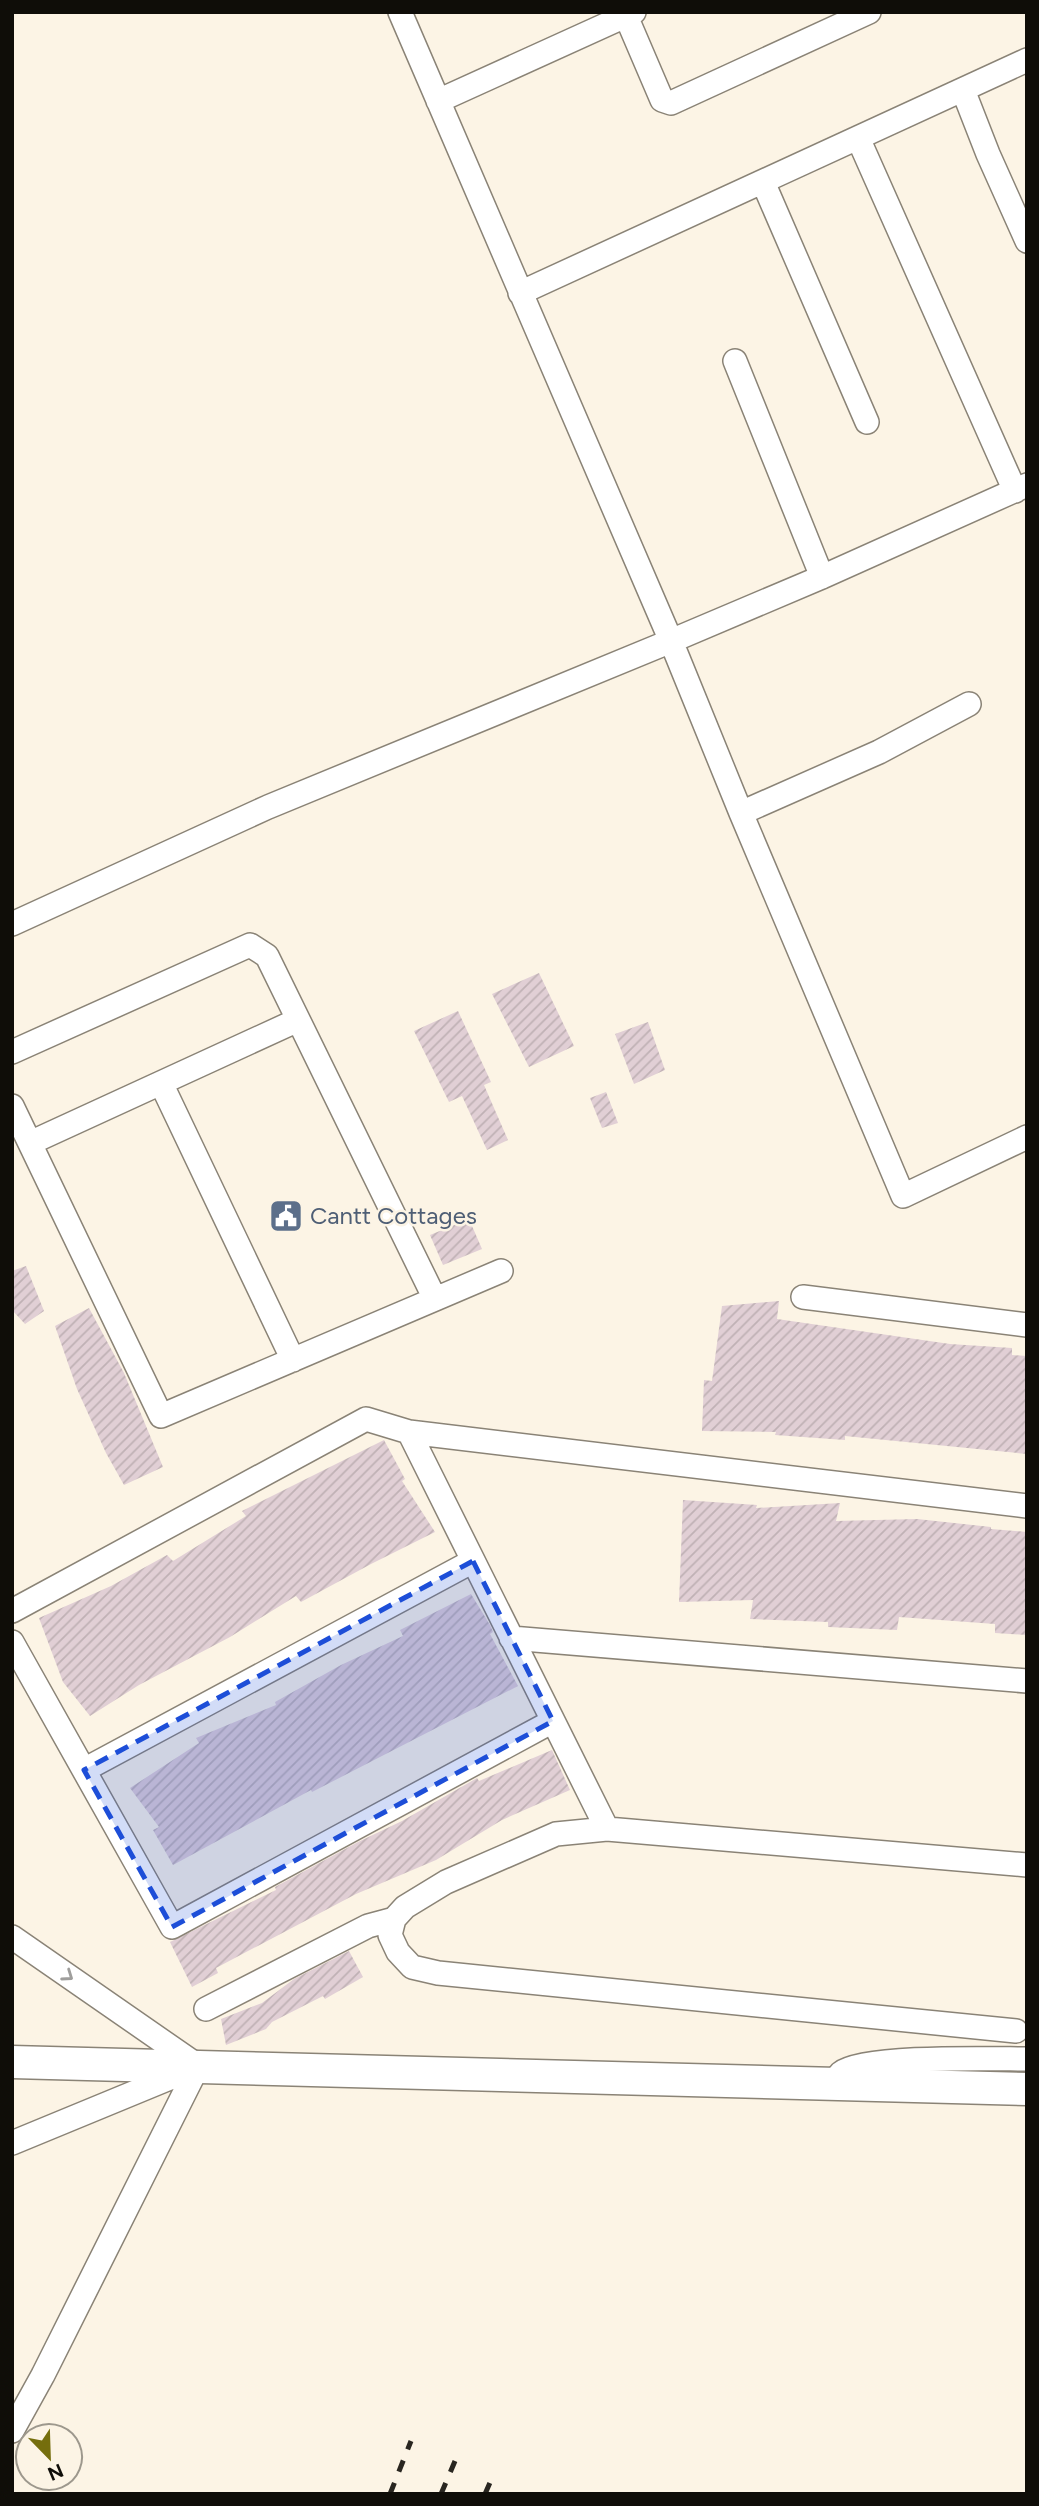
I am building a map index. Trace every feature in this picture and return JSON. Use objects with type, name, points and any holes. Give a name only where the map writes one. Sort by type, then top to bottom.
[{"type":"main road","points":[[12,2062],[1027,2089]]},
{"type":"street","points":[[400,12],[671,641],[741,814],[903,1196],[1027,1137]]},
{"type":"street","points":[[438,101],[630,14],[662,100],[671,103],[869,12]]},
{"type":"street","points":[[520,293],[1027,61]]},
{"type":"street","points":[[963,90],[1027,241]]},
{"type":"street","points":[[12,924],[268,807],[671,641],[1021,488],[858,138]]},
{"type":"street","points":[[763,182],[867,422]]},
{"type":"street","points":[[736,361],[822,577]]},
{"type":"street","points":[[741,814],[879,752],[969,704]]},
{"type":"street","points":[[12,1052],[250,945],[267,956],[435,1299]]},
{"type":"street","points":[[30,1143],[298,1020]]},
{"type":"street","points":[[161,1083],[293,1360]]},
{"type":"street","points":[[12,1106],[160,1416],[501,1271]]},
{"type":"street","points":[[803,1297],[1027,1325]]},
{"type":"street","points":[[12,1611],[366,1419],[409,1432],[1027,1506]]},
{"type":"street","points":[[409,1432],[607,1829]]},
{"type":"street","points":[[84,1770],[473,1561]]},
{"type":"street","points":[[511,1638],[1027,1681]]},
{"type":"street","points":[[12,1642],[172,1927],[553,1721]]},
{"type":"street","points":[[1016,2031],[439,1972],[412,1967],[398,1952],[390,1935],[394,1919],[405,1907],[446,1882],[556,1834],[607,1829],[1027,1865]]},
{"type":"street","points":[[206,2009],[368,1926],[394,1919]]},
{"type":"street","points":[[12,1937],[198,2066]]},
{"type":"street","points":[[836,2083],[843,2072],[854,2068],[907,2060],[1027,2059]]},
{"type":"street","points":[[12,2143],[198,2066]]},
{"type":"street","points":[[12,2431],[43,2375],[198,2066]]},
{"type":"highlighted area","points":[[473,1561],[553,1721],[172,1927],[84,1770]]},
{"type":"building","points":[[539,973],[574,1046],[529,1067],[492,994]]},
{"type":"building","points":[[458,1011],[491,1082],[484,1085],[508,1140],[487,1150],[462,1096],[449,1102],[414,1031]]},
{"type":"building","points":[[648,1022],[665,1070],[634,1084],[615,1034]]},
{"type":"building","points":[[606,1092],[618,1123],[602,1128],[590,1098]]},
{"type":"building","points":[[469,1219],[482,1249],[443,1265],[430,1235]]},
{"type":"building","points":[[26,1266],[44,1311],[25,1324],[12,1310],[12,1271]]},
{"type":"building","points":[[779,1301],[777,1319],[950,1344],[1012,1348],[1012,1355],[1027,1356],[1027,1454],[845,1436],[845,1440],[775,1435],[776,1432],[702,1431],[704,1380],[712,1381],[722,1306]]},
{"type":"building","points":[[89,1308],[124,1373],[163,1467],[124,1485],[77,1389],[55,1326]]},
{"type":"building","points":[[384,1440],[405,1479],[402,1481],[435,1532],[301,1602],[296,1596],[230,1637],[139,1685],[90,1716],[63,1682],[39,1618],[111,1586],[167,1555],[173,1561],[246,1516],[242,1511]]},
{"type":"building","points":[[683,1500],[757,1505],[756,1508],[840,1503],[836,1521],[917,1519],[1027,1532],[1027,1635],[995,1633],[995,1624],[899,1617],[897,1630],[828,1627],[828,1622],[750,1619],[753,1600],[679,1602]]},
{"type":"building","points":[[471,1594],[490,1625],[493,1632],[490,1634],[518,1686],[312,1792],[311,1790],[173,1865],[153,1830],[159,1827],[130,1788],[199,1743],[196,1738],[276,1705],[275,1702],[341,1665],[403,1636],[400,1630]]},
{"type":"building","points":[[552,1750],[570,1790],[502,1820],[436,1860],[356,1894],[216,1968],[218,1973],[192,1987],[170,1942],[276,1890],[275,1887],[402,1821],[477,1778],[479,1781]]},
{"type":"building","points":[[349,1951],[363,1977],[325,1999],[323,1996],[272,2022],[266,2029],[226,2045],[221,2019],[262,2003],[294,1979]]},
{"type":"railway","points":[[390,2494],[411,2441]]},
{"type":"railway","points":[[441,2494],[455,2461]]},
{"type":"railway","points":[[485,2494],[492,2478]]},
{"type":"place","name":"Cantt Cottages","points":[[286,1216]]}]
